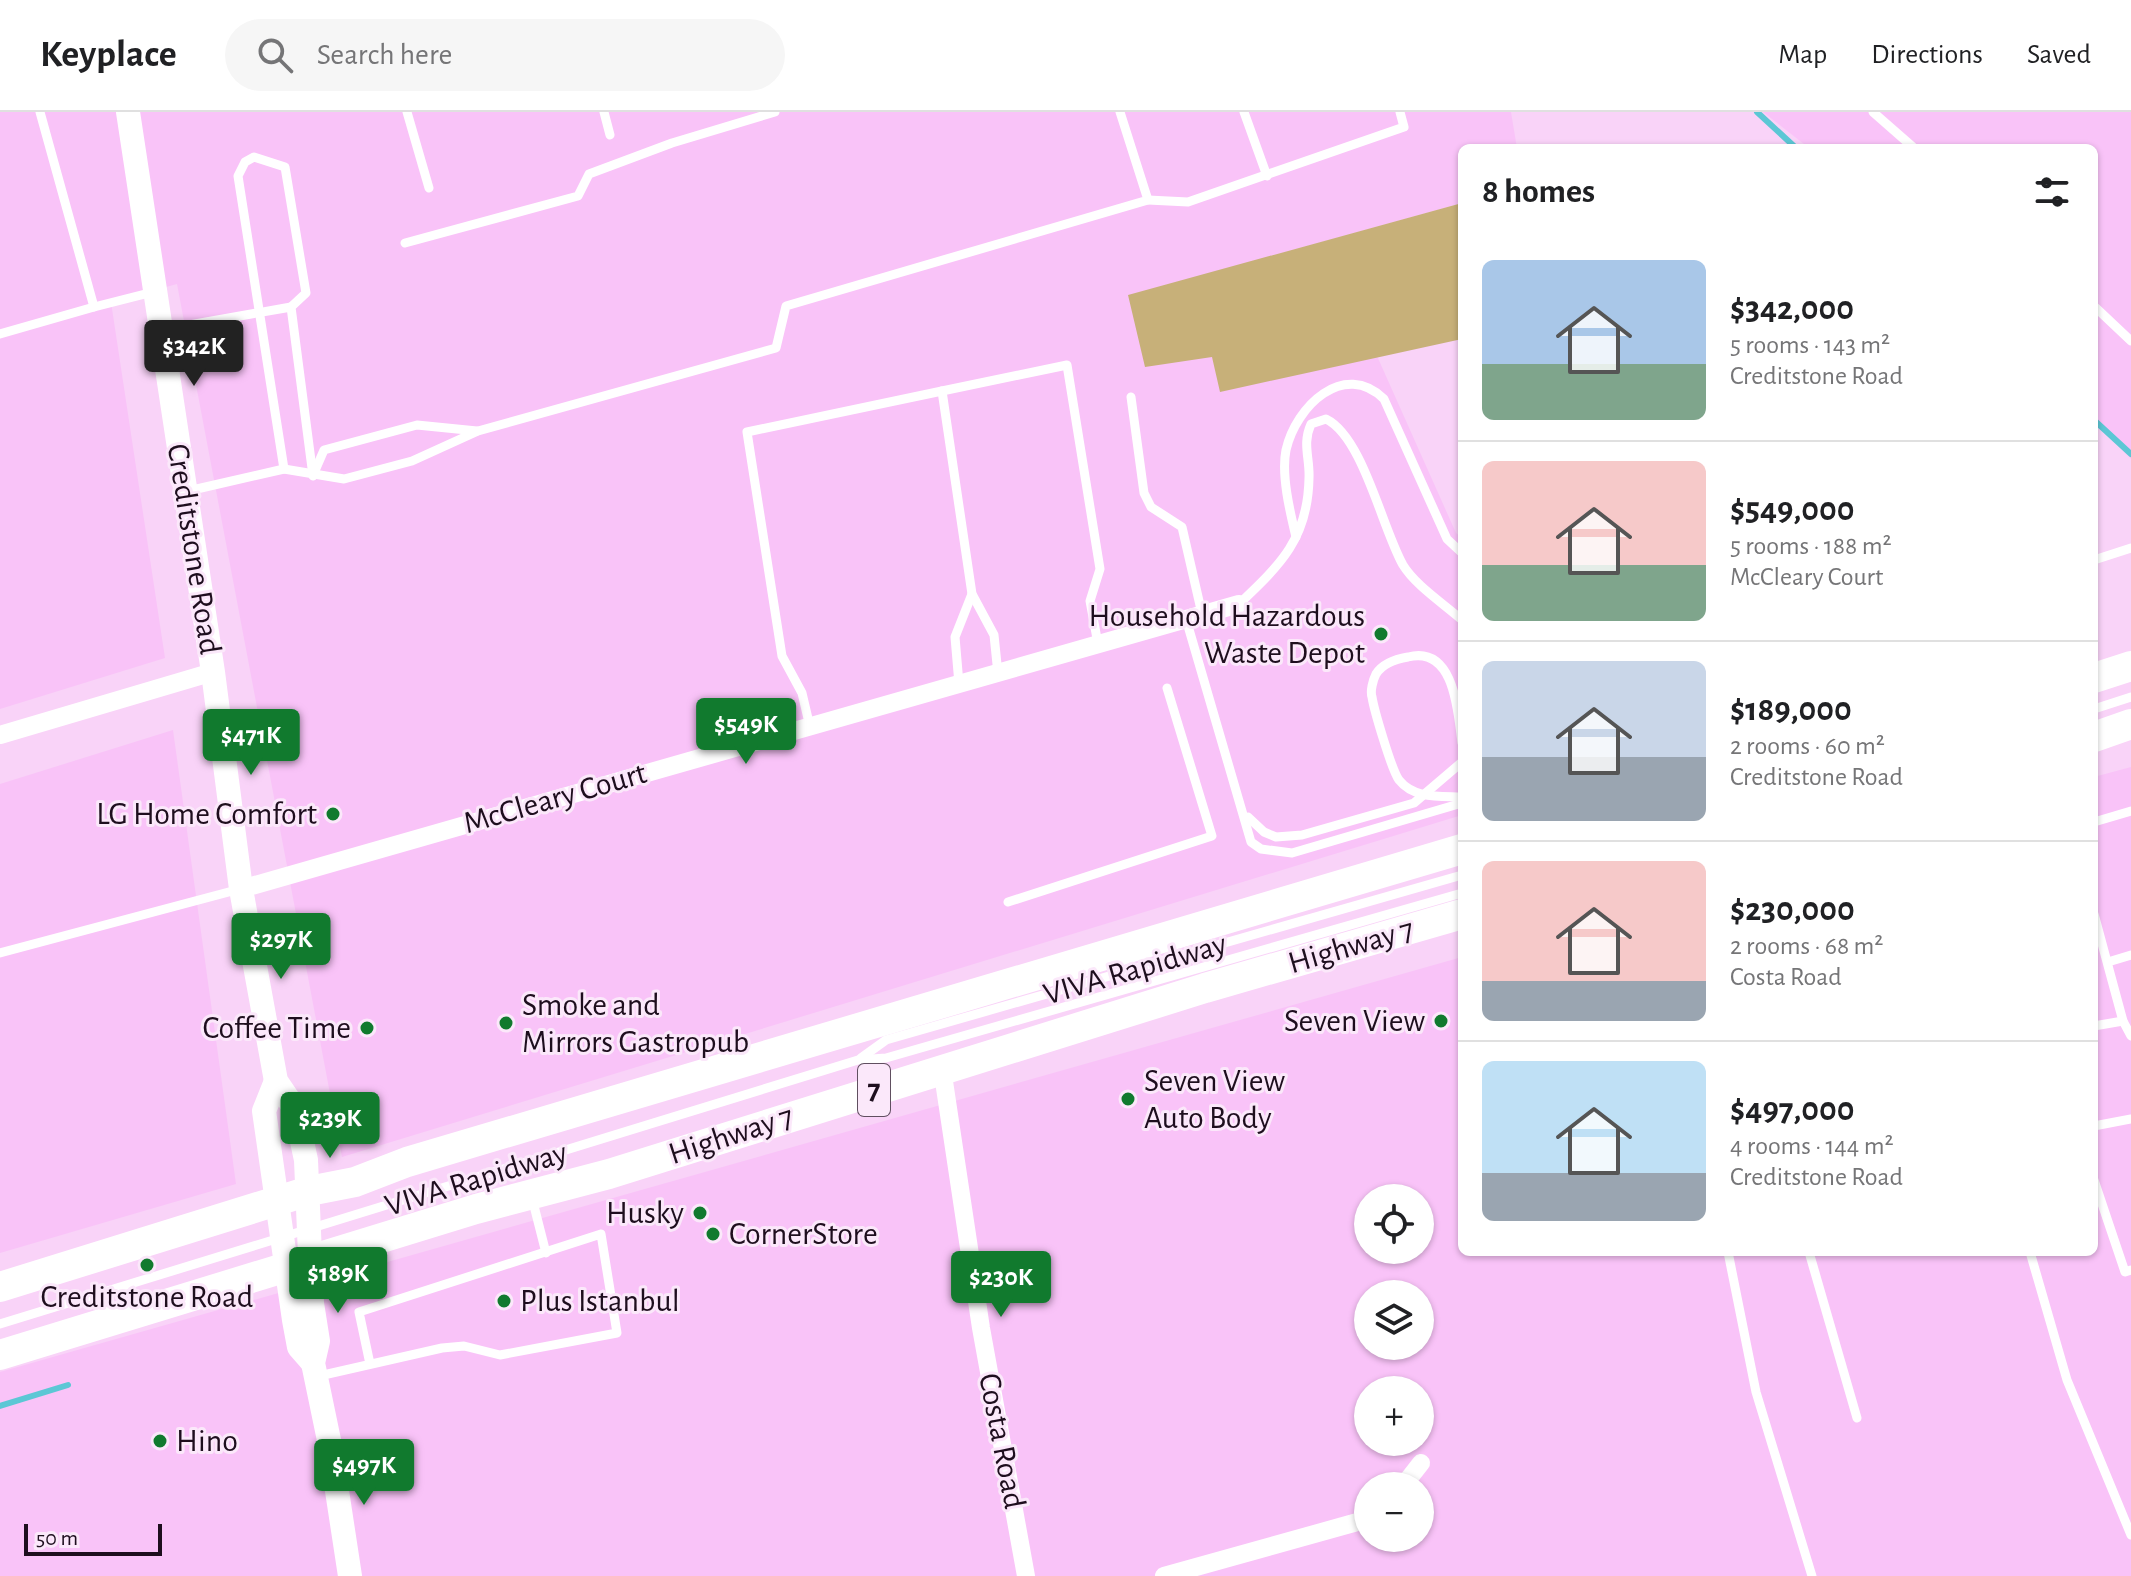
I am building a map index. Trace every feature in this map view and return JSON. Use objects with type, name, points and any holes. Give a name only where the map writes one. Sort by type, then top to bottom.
[{"type":"main road","points":[[2098,677],[2131,666]]},
{"type":"main road","points":[[2098,736],[2131,724]]},
{"type":"main road","name":"Highway 7","points":[[0,1287],[309,1191],[355,1182],[407,1162],[611,1100],[1458,850]]},
{"type":"main road","name":"Highway 7","points":[[0,1355],[293,1257],[609,1174],[942,1068],[1458,915]]},
{"type":"street","name":"Creditstone Road","points":[[128,112],[213,672],[241,889],[276,1081],[295,1109],[309,1191],[311,1230],[293,1257]]},
{"type":"street","name":"McCleary Court","points":[[241,889],[1239,604]]},
{"type":"street","points":[[0,735],[213,672]]},
{"type":"street","name":"Costa Road","points":[[942,1068],[981,1328],[1026,1576]]},
{"type":"street","name":"Creditstone Road","points":[[276,1081],[264,1111],[277,1202],[293,1257],[299,1347],[314,1370],[330,1445],[350,1576]]},
{"type":"street","points":[[1414,1472],[1421,1463]]},
{"type":"street","points":[[1164,1576],[1354,1523]]},
{"type":"lane","points":[[40,112],[94,307]]},
{"type":"lane","points":[[407,112],[429,188]]},
{"type":"lane","points":[[604,112],[610,135]]},
{"type":"lane","points":[[405,243],[578,196],[589,174],[672,143],[775,112]]},
{"type":"lane","points":[[1120,112],[1148,200]]},
{"type":"lane","points":[[1244,112],[1267,176]]},
{"type":"lane","points":[[185,491],[284,469],[344,479],[399,464],[478,431],[776,348],[786,306],[1148,200],[1188,202],[1404,127],[1400,112]]},
{"type":"lane","points":[[1873,112],[1909,144]]},
{"type":"lane","points":[[161,330],[260,312],[291,307],[306,293],[285,167],[272,160],[254,157],[245,162],[238,176],[260,312],[284,469]]},
{"type":"lane","points":[[0,334],[156,291]]},
{"type":"lane","points":[[291,307],[313,476]]},
{"type":"lane","points":[[2098,310],[2131,341]]},
{"type":"lane","points":[[810,727],[802,693],[782,656],[747,432],[1067,365],[1100,569],[1090,601],[1098,644]]},
{"type":"lane","points":[[1296,537],[1285,452],[1292,433],[1304,411],[1324,392],[1341,384],[1357,383],[1373,389],[1384,399],[1447,539],[1458,549]]},
{"type":"lane","points":[[942,391],[972,594],[994,635],[998,674]]},
{"type":"lane","points":[[1131,397],[1144,493],[1151,507],[1182,527],[1194,617],[1251,842],[1273,852],[1292,853],[1458,801]]},
{"type":"lane","points":[[1239,604],[1283,563],[1304,524],[1310,475],[1304,439],[1311,424],[1326,419],[1340,426],[1353,450],[1405,567],[1458,616]]},
{"type":"lane","points":[[313,476],[324,450],[417,425],[478,431]]},
{"type":"lane","points":[[2098,559],[2131,548]]},
{"type":"lane","points":[[959,685],[955,637],[972,594]]},
{"type":"lane","points":[[1458,720],[1451,681],[1435,662],[1415,655],[1395,660],[1375,675],[1371,694],[1398,779],[1422,796],[1458,800]]},
{"type":"lane","points":[[1008,902],[1212,836],[1167,688]]},
{"type":"lane","points":[[2098,708],[2131,697]]},
{"type":"lane","points":[[1245,813],[1264,832],[1289,838],[1414,803],[1458,765]]},
{"type":"lane","points":[[2098,821],[2131,811]]},
{"type":"lane","name":"VIVA Rapidway","points":[[858,1060],[886,1040],[1458,876]]},
{"type":"lane","points":[[0,953],[241,889]]},
{"type":"lane","name":"VIVA Rapidway","points":[[311,1230],[858,1060],[886,1058],[1458,894]]},
{"type":"lane","points":[[2098,928],[2123,1021],[2131,1036]]},
{"type":"lane","points":[[2108,962],[2131,955]]},
{"type":"lane","points":[[2098,1025],[2123,1021]]},
{"type":"lane","points":[[2098,1125],[2131,1119]]},
{"type":"lane","points":[[2098,1192],[2125,1272],[2131,1270]]},
{"type":"lane","points":[[531,1195],[546,1253]]},
{"type":"lane","points":[[314,1370],[370,1364],[464,1346],[500,1355],[617,1333],[601,1234],[359,1312],[370,1364]]},
{"type":"lane","points":[[1729,1256],[1756,1392],[1812,1576]]},
{"type":"lane","points":[[1810,1256],[1857,1418]]},
{"type":"lane","points":[[2031,1256],[2067,1380],[2131,1535]]},
{"type":"lane","points":[[0,1324],[293,1257]]},
{"type":"shaded area","points":[[0,112],[1511,112],[1516,144],[1458,144],[1458,204],[1128,296],[1212,357],[1373,347],[1458,535],[1458,816],[342,1157],[177,284],[111,302],[165,658],[0,709]]},
{"type":"shaded area","points":[[1763,112],[2131,112],[2131,459],[2098,425],[2098,144],[1804,144]]},
{"type":"shaded area","points":[[1458,204],[1458,340],[1220,392],[1212,357],[1145,367],[1128,295]]},
{"type":"shaded area","points":[[173,730],[236,1184],[0,1253],[0,784]]},
{"type":"shaded area","points":[[2131,767],[2131,1576],[0,1576],[0,1372],[1458,958],[1458,1256],[2098,1256],[2098,776]]},
{"type":"waterway","points":[[1757,112],[1792,144]]},
{"type":"waterway","points":[[2098,424],[2131,454]]},
{"type":"waterway","points":[[0,1406],[68,1385]]},
{"type":"place","name":"Household Hazardous Waste Depot","points":[[1381,634]]},
{"type":"place","name":"LG Home Comfort","points":[[333,814]]},
{"type":"place","name":"Seven View","points":[[1441,1021]]},
{"type":"place","name":"Smoke and Mirrors Gastropub","points":[[506,1023]]},
{"type":"place","name":"Coffee Time","points":[[367,1028]]},
{"type":"place","name":"Seven View Auto Body","points":[[1128,1099]]},
{"type":"place","name":"Husky","points":[[700,1213]]},
{"type":"place","name":"CornerStore","points":[[713,1234]]},
{"type":"place","name":"Creditstone Road","points":[[147,1265]]},
{"type":"place","name":"Plus Istanbul","points":[[504,1301]]},
{"type":"place","name":"Hino","points":[[160,1441]]}]
